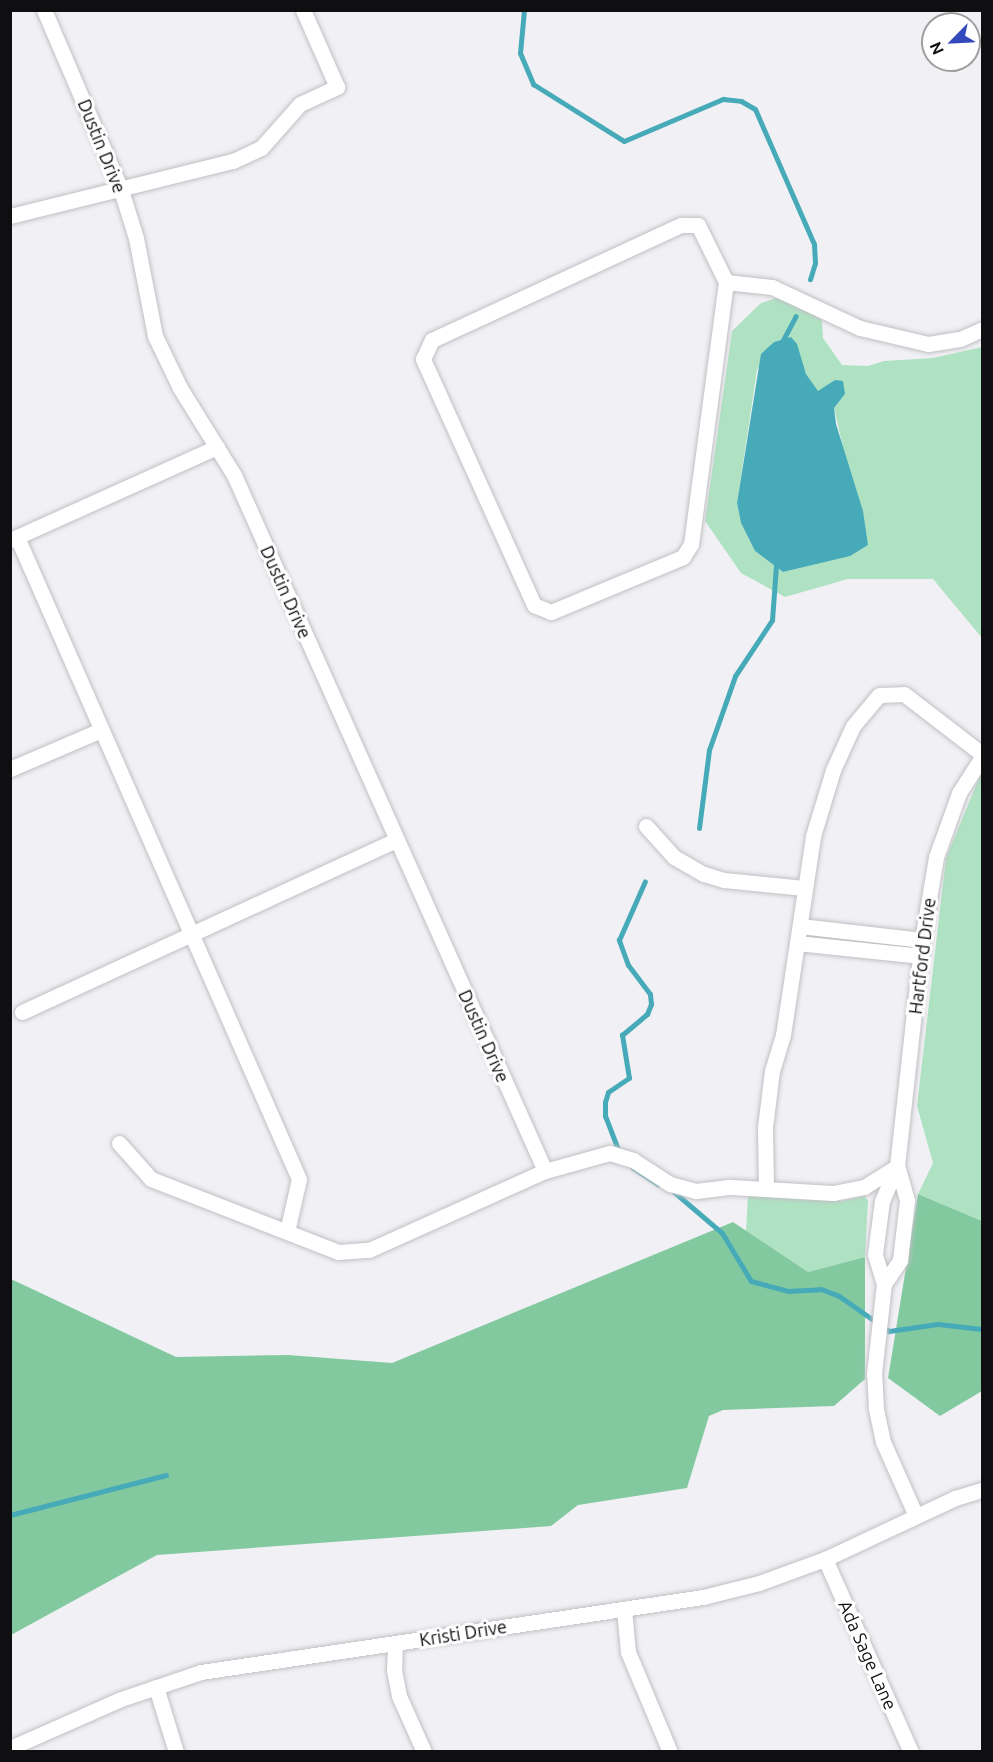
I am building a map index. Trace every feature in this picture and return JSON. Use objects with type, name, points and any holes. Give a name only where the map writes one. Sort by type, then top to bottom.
[{"type":"street","name":"Dustin Drive","points":[[45,10],[120,187],[136,238],[156,336],[180,388],[234,476],[545,1171]]},
{"type":"street","points":[[10,216],[120,187],[233,161],[261,148],[300,104],[337,87],[303,10]]},
{"type":"street","points":[[681,225],[698,225],[726,282],[691,544],[683,557],[551,612],[534,605],[423,359],[432,340],[681,225]]},
{"type":"street","points":[[726,282],[772,287],[860,328],[928,344],[960,339],[982,329]]},
{"type":"street","points":[[217,447],[14,539],[299,1179],[287,1232]]},
{"type":"street","points":[[766,1187],[765,1127],[800,926],[813,836],[833,770],[854,726],[879,695],[904,694],[982,755]]},
{"type":"street","points":[[10,769],[101,730]]},
{"type":"street","name":"Hartford Drive","points":[[885,1284],[875,1254],[882,1201],[897,1166],[922,948],[936,857],[959,793],[982,755]]},
{"type":"street","points":[[646,826],[674,857],[705,874],[724,880],[804,888]]},
{"type":"street","points":[[22,1012],[396,840]]},
{"type":"street","points":[[800,926],[922,948]]},
{"type":"street","points":[[797,943],[922,948]]},
{"type":"street","points":[[119,1143],[151,1179],[338,1252],[369,1250],[545,1171],[610,1153],[633,1160],[670,1184],[696,1191],[766,1187],[833,1193],[864,1186],[897,1166]]},
{"type":"street","name":"Hartford Drive","points":[[897,1166],[907,1200],[900,1260],[885,1284],[874,1374],[876,1408],[882,1442],[916,1516]]},
{"type":"street","name":"Kristi Drive","points":[[10,1748],[156,1687],[201,1671],[703,1597],[759,1583],[825,1559],[916,1516],[982,1490]]},
{"type":"street","name":"Ada Sage Lane","points":[[825,1559],[911,1752]]},
{"type":"street","points":[[624,1609],[628,1652],[670,1752]]},
{"type":"street","points":[[395,1644],[394,1670],[399,1696],[424,1752]]},
{"type":"street","points":[[156,1687],[176,1752]]},
{"type":"green space","points":[[776,298],[806,309],[822,321],[823,338],[842,365],[868,366],[884,361],[933,358],[982,347],[982,638],[933,579],[848,579],[785,597],[741,573],[705,521],[732,331],[761,303]],"holes":[[[791,337],[806,374],[818,392],[835,380],[845,394],[834,408],[847,465],[816,564],[783,572],[755,551],[741,523],[737,503],[757,370],[774,342]]]},
{"type":"green space","points":[[982,771],[982,1221],[918,1194],[933,1163],[917,1106],[946,858]]},
{"type":"green space","points":[[918,1194],[982,1221],[982,1391],[940,1416],[888,1378]]},
{"type":"green space","points":[[748,1196],[842,1201],[865,1196],[868,1201],[865,1257],[808,1272],[746,1231]]},
{"type":"green space","points":[[733,1222],[808,1272],[865,1257],[865,1379],[834,1406],[723,1410],[709,1416],[687,1488],[578,1505],[551,1526],[157,1555],[11,1635],[11,1279],[176,1357],[288,1355],[392,1363]]},
{"type":"water","points":[[791,337],[797,344],[806,374],[818,391],[835,380],[843,381],[845,394],[834,408],[836,424],[863,511],[868,545],[850,556],[783,572],[755,551],[741,523],[737,503],[761,354],[774,342]]},
{"type":"waterway","points":[[524,10],[520,53],[533,84],[624,141],[723,99],[741,101],[755,109],[814,244],[815,263],[810,279]]},
{"type":"waterway","points":[[783,340],[796,316]]},
{"type":"waterway","points":[[699,828],[709,750],[735,676],[772,620],[776,566]]},
{"type":"waterway","points":[[619,1152],[605,1116],[605,1102],[608,1092],[629,1078],[622,1035],[647,1014],[651,1004],[650,994],[628,965],[619,940],[645,881]]},
{"type":"waterway","points":[[633,1168],[658,1184]]},
{"type":"waterway","points":[[674,1192],[722,1233],[751,1281],[788,1291],[821,1289],[839,1296],[889,1331],[938,1324],[982,1329]]},
{"type":"waterway","points":[[10,1515],[166,1475]]}]
